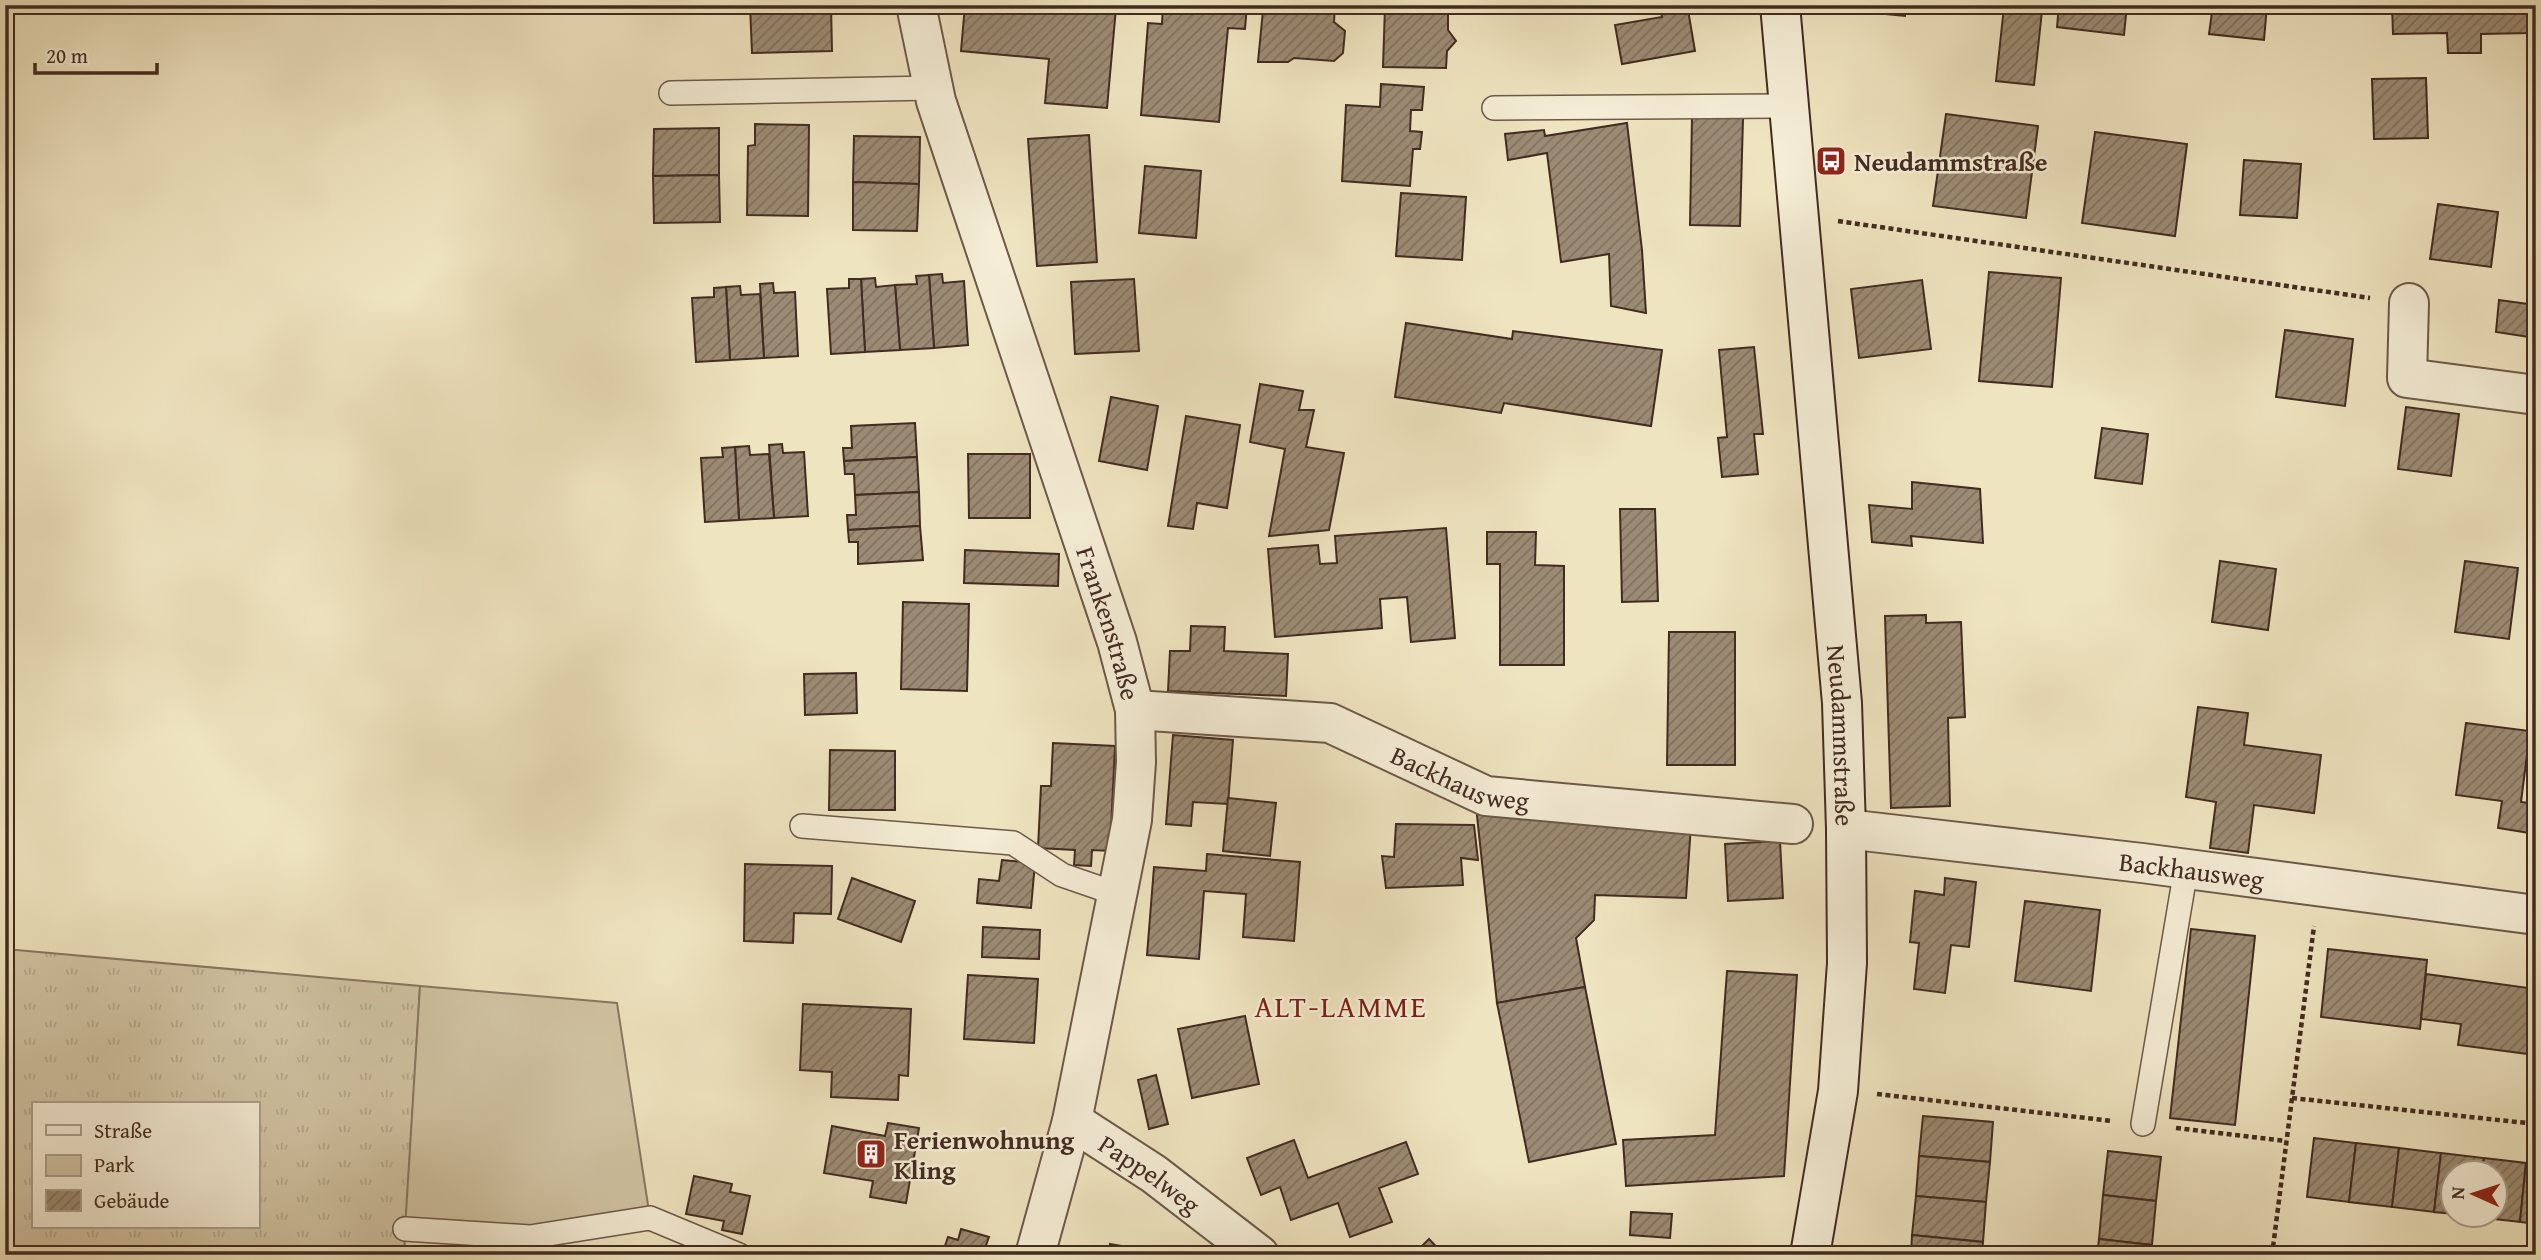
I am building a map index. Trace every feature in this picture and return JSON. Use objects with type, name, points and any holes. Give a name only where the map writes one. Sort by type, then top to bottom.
[{"type":"street","name":"Frankenstraße","points":[[916,5],[933,88],[1116,642],[1135,710],[1136,762],[1132,820],[1120,895],[1072,1121],[1035,1255]]},
{"type":"street","name":"Neudammstraße","points":[[1780,5],[1842,703],[1846,829],[1847,963],[1838,1090],[1810,1255]]},
{"type":"street","points":[[2409,303],[2407,378],[2536,395]]},
{"type":"street","name":"Backhausweg","points":[[1135,710],[1330,723],[1486,796],[1793,824]]},
{"type":"street","name":"Backhausweg","points":[[1846,829],[2186,869],[2536,915]]},
{"type":"street","name":"Pappelweg","points":[[1072,1121],[1154,1174],[1259,1255]]},
{"type":"lane","points":[[671,93],[933,88]]},
{"type":"lane","points":[[1494,108],[1789,107]]},
{"type":"lane","points":[[802,826],[1013,843],[1062,875],[1120,895]]},
{"type":"lane","points":[[2143,1124],[2186,869]]},
{"type":"lane","points":[[405,1228],[530,1237],[650,1218],[739,1255]]},
{"type":"path","points":[[1799,218],[2331,293]]},
{"type":"path","points":[[2272,1255],[2319,887]]},
{"type":"path","points":[[1865,1092],[2286,1141]]},
{"type":"path","points":[[2292,1098],[2536,1124]]},
{"type":"green space","points":[[5,949],[420,986],[404,1255],[5,1255]]},
{"type":"green space","points":[[420,986],[617,1003],[650,1218],[530,1237],[405,1229]]},
{"type":"building","points":[[750,5],[831,5],[832,51],[752,53]]},
{"type":"building","points":[[965,5],[1116,8],[1107,108],[1045,103],[1049,59],[961,51]]},
{"type":"building","points":[[1163,5],[1247,5],[1245,29],[1228,28],[1219,122],[1141,115],[1148,23],[1162,24]]},
{"type":"building","points":[[1248,5],[1335,5],[1334,22],[1345,31],[1343,53],[1334,61],[1294,58],[1288,62],[1258,62],[1263,10],[1248,9]]},
{"type":"building","points":[[1660,5],[1715,5],[1688,10],[1695,51],[1622,64],[1615,25],[1662,17]]},
{"type":"building","points":[[1856,5],[1906,5],[1905,16],[1855,11]]},
{"type":"building","points":[[2059,5],[2127,5],[2124,35],[2057,27]]},
{"type":"building","points":[[2213,5],[2267,5],[2264,40],[2209,34]]},
{"type":"building","points":[[2392,5],[2529,5],[2530,33],[2481,34],[2481,53],[2448,53],[2447,33],[2393,34]]},
{"type":"building","points":[[1385,6],[1448,9],[1448,30],[1456,41],[1447,51],[1446,68],[1383,67]]},
{"type":"building","points":[[2004,7],[2042,11],[2034,85],[1996,81]]},
{"type":"building","points":[[2426,78],[2428,138],[2374,139],[2372,79]]},
{"type":"building","points":[[1381,84],[1424,87],[1422,110],[1411,110],[1410,131],[1422,132],[1420,149],[1413,149],[1410,186],[1342,181],[1346,105],[1380,107]]},
{"type":"building","points":[[1946,114],[2038,126],[2026,218],[1933,206]]},
{"type":"building","points":[[1692,117],[1743,118],[1740,226],[1690,225]]},
{"type":"building","points":[[1627,123],[1642,250],[1646,313],[1611,306],[1609,254],[1561,262],[1547,153],[1508,160],[1505,134],[1544,130],[1545,136]]},
{"type":"building","points":[[755,124],[809,125],[808,216],[747,215],[748,146],[755,145]]},
{"type":"building","points":[[719,128],[719,175],[653,176],[654,129]]},
{"type":"building","points":[[2095,132],[2187,144],[2175,236],[2082,223]]},
{"type":"building","points":[[1089,135],[1097,262],[1037,266],[1028,139]]},
{"type":"building","points":[[854,136],[920,137],[919,184],[853,182]]},
{"type":"building","points":[[2244,160],[2301,164],[2297,218],[2240,215]]},
{"type":"building","points":[[1145,166],[1201,171],[1196,238],[1139,233]]},
{"type":"building","points":[[719,175],[720,222],[654,223],[653,176]]},
{"type":"building","points":[[853,182],[919,184],[917,231],[853,230]]},
{"type":"building","points":[[1401,193],[1466,197],[1462,260],[1396,256]]},
{"type":"building","points":[[2438,204],[2498,212],[2491,267],[2430,259]]},
{"type":"building","points":[[1989,272],[2061,278],[2052,387],[1979,381]]},
{"type":"building","points":[[942,274],[943,283],[964,281],[968,345],[934,348],[929,275]]},
{"type":"building","points":[[929,275],[934,348],[900,350],[895,285],[917,284],[916,276]]},
{"type":"building","points":[[875,278],[876,287],[895,285],[900,350],[865,352],[861,279]]},
{"type":"building","points":[[849,279],[861,279],[865,352],[831,354],[827,289],[849,288]]},
{"type":"building","points":[[1134,279],[1139,351],[1075,354],[1071,282]]},
{"type":"building","points":[[1922,280],[1931,349],[1859,358],[1851,289]]},
{"type":"building","points":[[773,283],[774,293],[795,292],[798,356],[764,358],[760,284]]},
{"type":"building","points":[[740,286],[741,295],[760,294],[764,358],[730,360],[726,287]]},
{"type":"building","points":[[726,287],[730,360],[696,362],[692,298],[714,297],[714,288]]},
{"type":"building","points":[[2499,300],[2536,305],[2536,338],[2496,332]]},
{"type":"building","points":[[1406,323],[1512,339],[1513,331],[1662,350],[1651,426],[1504,403],[1501,413],[1395,397]]},
{"type":"building","points":[[2285,330],[2353,339],[2345,406],[2276,397]]},
{"type":"building","points":[[1754,347],[1763,434],[1754,434],[1758,474],[1722,477],[1718,438],[1727,437],[1719,350]]},
{"type":"building","points":[[1260,384],[1303,391],[1299,410],[1314,410],[1306,447],[1344,453],[1329,530],[1269,536],[1285,449],[1250,442]]},
{"type":"building","points":[[1111,397],[1158,406],[1147,470],[1099,461]]},
{"type":"building","points":[[2406,407],[2459,414],[2451,476],[2398,469]]},
{"type":"building","points":[[1186,416],[1240,425],[1227,508],[1197,503],[1193,529],[1168,526]]},
{"type":"building","points":[[915,423],[917,457],[844,461],[843,448],[852,448],[851,426]]},
{"type":"building","points":[[2102,428],[2148,434],[2142,484],[2095,478]]},
{"type":"building","points":[[782,444],[783,453],[804,452],[808,516],[774,518],[769,445]]},
{"type":"building","points":[[749,446],[750,455],[769,454],[774,518],[739,520],[735,447]]},
{"type":"building","points":[[735,447],[739,520],[705,522],[701,458],[723,457],[722,448]]},
{"type":"building","points":[[968,454],[1030,454],[1030,518],[969,518]]},
{"type":"building","points":[[917,457],[919,492],[855,495],[854,474],[845,474],[844,461]]},
{"type":"building","points":[[1912,482],[1980,489],[1983,543],[1911,536],[1912,546],[1872,542],[1869,505],[1912,509]]},
{"type":"building","points":[[919,492],[920,526],[848,530],[847,515],[856,515],[855,495]]},
{"type":"building","points":[[1620,509],[1655,509],[1658,601],[1622,602]]},
{"type":"building","points":[[920,526],[923,560],[858,564],[858,542],[849,542],[848,530]]},
{"type":"building","points":[[1446,528],[1455,638],[1411,642],[1407,597],[1380,599],[1382,628],[1275,637],[1268,549],[1318,545],[1320,564],[1337,563],[1335,536]]},
{"type":"building","points":[[1487,532],[1536,532],[1535,565],[1564,566],[1564,665],[1500,665],[1500,564],[1487,564]]},
{"type":"building","points":[[965,550],[1059,554],[1058,586],[964,583]]},
{"type":"building","points":[[2220,561],[2276,569],[2268,630],[2212,622]]},
{"type":"building","points":[[2465,561],[2518,568],[2509,639],[2455,632]]},
{"type":"building","points":[[903,602],[969,604],[967,691],[901,689]]},
{"type":"building","points":[[1926,615],[1926,623],[1961,622],[1965,717],[1948,718],[1950,806],[1891,808],[1885,616]]},
{"type":"building","points":[[1191,626],[1225,627],[1224,651],[1288,654],[1286,696],[1168,691],[1170,651],[1190,651]]},
{"type":"building","points":[[1669,632],[1735,632],[1735,765],[1667,765]]},
{"type":"building","points":[[856,673],[857,713],[805,715],[804,674]]},
{"type":"building","points":[[2198,707],[2248,713],[2244,745],[2321,755],[2314,813],[2254,805],[2248,853],[2210,848],[2216,802],[2186,797]]},
{"type":"building","points":[[2466,723],[2530,731],[2521,802],[2536,804],[2536,834],[2498,828],[2502,801],[2456,795]]},
{"type":"building","points":[[1173,735],[1233,740],[1228,804],[1193,802],[1191,826],[1166,824]]},
{"type":"building","points":[[1053,743],[1115,746],[1110,851],[1092,850],[1091,866],[1074,865],[1075,850],[1038,848],[1041,786],[1051,786]]},
{"type":"building","points":[[830,750],[895,751],[895,810],[829,810]]},
{"type":"building","points":[[1228,798],[1276,803],[1270,856],[1223,851]]},
{"type":"building","points":[[1476,806],[1691,825],[1686,898],[1595,895],[1594,920],[1576,938],[1585,987],[1497,1003]]},
{"type":"building","points":[[1396,824],[1474,825],[1478,860],[1461,858],[1463,885],[1386,888],[1382,856],[1394,857]]},
{"type":"building","points":[[1780,841],[1783,898],[1728,901],[1725,844]]},
{"type":"building","points":[[1207,854],[1300,862],[1294,941],[1243,937],[1246,894],[1204,891],[1199,959],[1147,955],[1154,867],[1206,871]]},
{"type":"building","points":[[1002,860],[1035,863],[1031,908],[977,903],[979,879],[999,881]]},
{"type":"building","points":[[745,864],[832,866],[831,914],[794,913],[793,943],[744,941]]},
{"type":"building","points":[[852,878],[915,901],[901,942],[838,919]]},
{"type":"building","points":[[1945,878],[1976,882],[1969,947],[1951,945],[1945,993],[1914,989],[1919,943],[1910,942],[1915,891],[1944,895]]},
{"type":"building","points":[[2025,901],[2100,910],[2091,991],[2015,981]]},
{"type":"building","points":[[983,927],[1040,930],[1039,959],[982,957]]},
{"type":"building","points":[[2191,929],[2255,936],[2235,1125],[2170,1118]]},
{"type":"building","points":[[2328,949],[2427,960],[2420,1029],[2321,1017]]},
{"type":"building","points":[[1727,971],[1797,975],[1784,1176],[1626,1186],[1623,1140],[1715,1135]]},
{"type":"building","points":[[2426,974],[2536,989],[2536,1055],[2458,1045],[2461,1024],[2421,1019]]},
{"type":"building","points":[[968,975],[1038,979],[1034,1043],[964,1039]]},
{"type":"building","points":[[1585,987],[1616,1144],[1529,1162],[1497,1003]]},
{"type":"building","points":[[803,1004],[911,1009],[908,1076],[899,1075],[898,1100],[831,1097],[832,1072],[800,1070]]},
{"type":"building","points":[[1245,1016],[1259,1084],[1192,1098],[1178,1029]]},
{"type":"building","points":[[1156,1075],[1168,1124],[1149,1129],[1138,1080]]},
{"type":"building","points":[[1923,1116],[1993,1122],[1990,1162],[1919,1156]]},
{"type":"building","name":"Ferienwohnung Kling","points":[[888,1123],[919,1128],[906,1203],[870,1197],[873,1181],[824,1173],[832,1126],[885,1136]]},
{"type":"building","points":[[2314,1138],[2356,1143],[2349,1202],[2307,1197]]},
{"type":"building","points":[[1294,1140],[1308,1178],[1406,1142],[1418,1174],[1379,1188],[1392,1222],[1350,1237],[1338,1203],[1291,1220],[1280,1187],[1261,1195],[1247,1158]]},
{"type":"building","points":[[2356,1143],[2399,1148],[2392,1207],[2349,1202]]},
{"type":"building","points":[[2399,1148],[2441,1153],[2434,1212],[2392,1207]]},
{"type":"building","points":[[2108,1151],[2161,1157],[2156,1201],[2103,1195]]},
{"type":"building","points":[[2441,1153],[2484,1158],[2440,1158]]},
{"type":"building","points":[[1919,1156],[1990,1162],[1986,1202],[1916,1196]]},
{"type":"building","points":[[2440,1161],[2440,1213],[2434,1212]]},
{"type":"building","points":[[2510,1161],[2526,1163],[2520,1222],[2510,1221]]},
{"type":"building","points":[[2526,1163],[2536,1164],[2536,1224],[2520,1222]]},
{"type":"building","points":[[694,1176],[732,1184],[730,1192],[750,1196],[742,1234],[722,1230],[724,1221],[686,1214]]},
{"type":"building","points":[[2103,1195],[2156,1201],[2152,1245],[2099,1239]]},
{"type":"building","points":[[1916,1196],[1986,1202],[1983,1242],[1912,1235]]},
{"type":"building","points":[[1631,1212],[1672,1214],[1670,1238],[1630,1235]]},
{"type":"building","points":[[961,1229],[989,1237],[985,1248],[1001,1255],[942,1255],[948,1237],[958,1240]]},
{"type":"building","points":[[1912,1235],[1983,1242],[1982,1255],[1911,1255]]},
{"type":"building","points":[[1429,1239],[1444,1255],[1413,1255]]},
{"type":"building","points":[[2099,1239],[2152,1245],[2151,1255],[2097,1255]]},
{"type":"building","points":[[1110,1244],[1173,1255],[1108,1255]]},
{"type":"place","name":"Neudammstraße","points":[[1831,161]]},
{"type":"place","name":"Ferienwohnung Kling","points":[[871,1154]]},
{"type":"district","name":"ALT-LAMME","points":[[1341,1006]]}]
